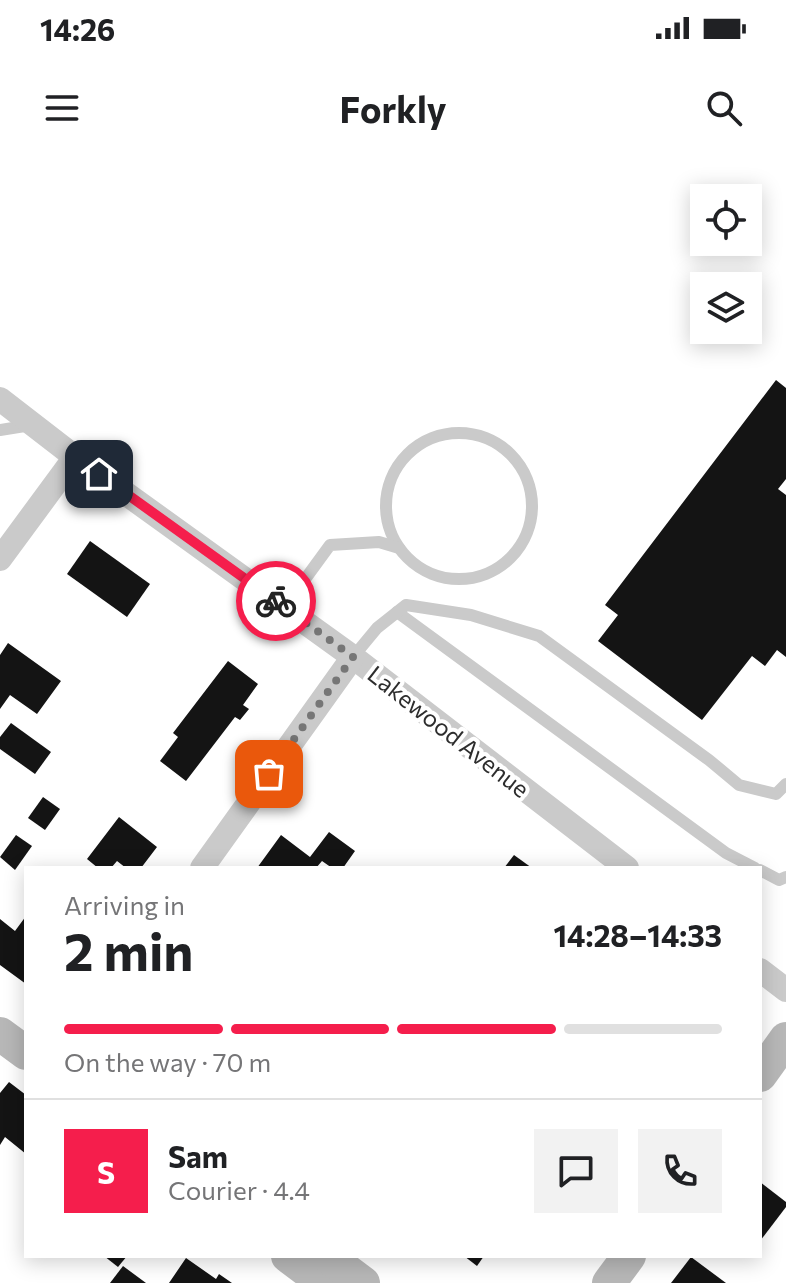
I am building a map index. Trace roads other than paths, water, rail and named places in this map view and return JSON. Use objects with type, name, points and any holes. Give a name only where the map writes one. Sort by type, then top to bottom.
[{"type":"street","name":"Lakewood Avenue","points":[[0,399],[75,457],[353,657],[624,866]]},
{"type":"street","points":[[0,559],[75,457]]},
{"type":"street","points":[[203,866],[353,657]]},
{"type":"street","points":[[762,972],[786,990]]},
{"type":"street","points":[[0,1034],[24,1052]]},
{"type":"street","points":[[762,1072],[786,1039]]},
{"type":"street","points":[[291,1258],[324,1283]]},
{"type":"street","points":[[330,1258],[363,1283]]},
{"type":"street","points":[[609,1283],[628,1258]]},
{"type":"lane","points":[[0,430],[34,424]]},
{"type":"lane","points":[[284,608],[330,545],[379,542],[399,548],[414,566],[435,576],[459,580],[483,575],[504,563],[520,544],[529,522],[531,498],[524,474],[510,454],[491,439],[467,432],[443,433],[420,442],[401,457],[388,501],[390,525],[399,548]]},
{"type":"lane","points":[[353,657],[377,628],[406,605],[471,615],[539,636],[687,743],[739,785],[776,794],[786,784]]},
{"type":"lane","points":[[397,612],[726,853],[752,866]]},
{"type":"lane","points":[[762,871],[779,880],[786,877]]}]
